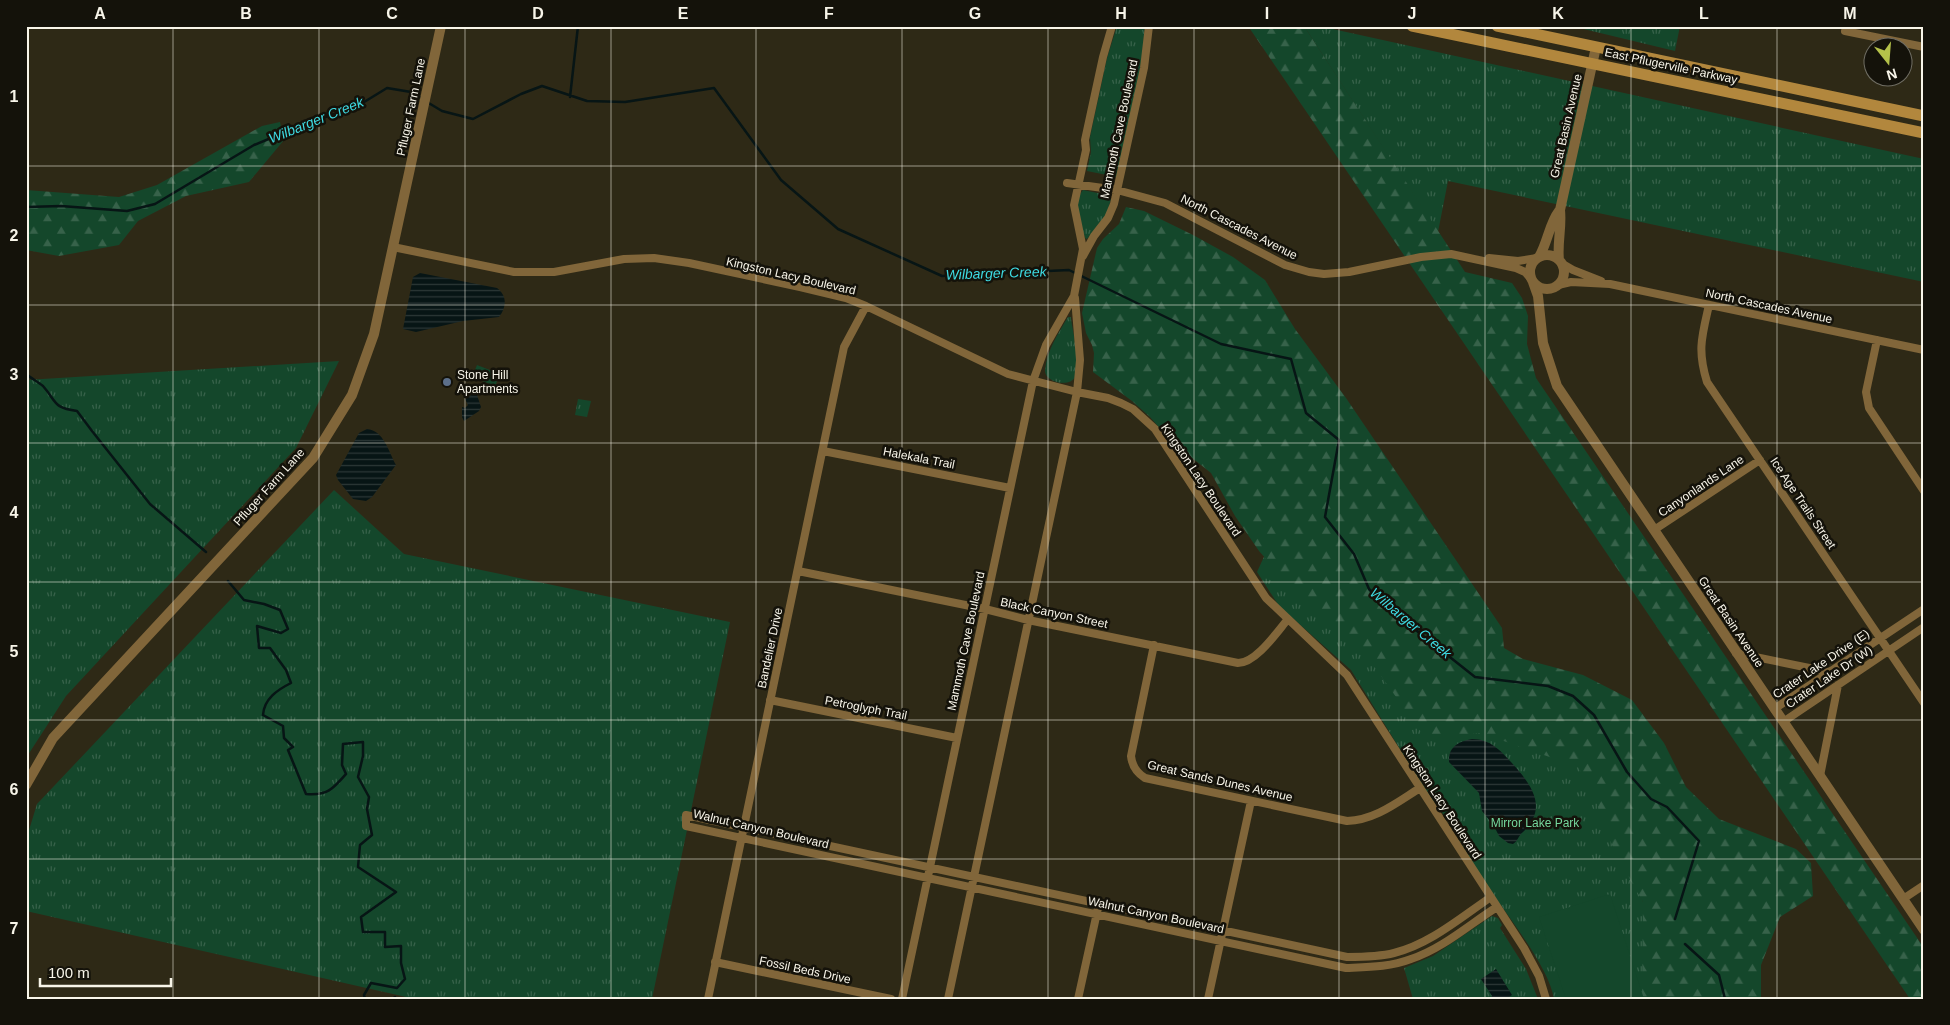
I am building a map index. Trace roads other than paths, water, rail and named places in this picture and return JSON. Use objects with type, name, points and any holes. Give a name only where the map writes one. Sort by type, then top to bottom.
[{"type":"main road","name":"East Pflugerville Parkway","points":[[1412,26],[1924,133]]},
{"type":"main road","name":"East Pflugerville Parkway","points":[[1497,26],[1924,116]]},
{"type":"street","name":"Pfluger Farm Lane","points":[[26,784],[53,738],[313,458],[352,395],[374,334],[441,26]]},
{"type":"street","name":"Mammoth Cave Boulevard","points":[[948,999],[1077,392],[1080,360],[1074,296],[1082,258],[1082,240],[1074,205],[1086,150],[1085,140],[1103,57],[1112,26]]},
{"type":"street","name":"Mammoth Cave Boulevard","points":[[1082,258],[1094,236],[1112,212],[1144,68],[1149,26]]},
{"type":"street","points":[[1845,31],[1924,47]]},
{"type":"street","name":"Great Basin Avenue","points":[[1560,262],[1558,242],[1560,210],[1596,47]]},
{"type":"street","name":"North Cascades Avenue","points":[[1067,183],[1117,190],[1165,203],[1285,265],[1309,272],[1342,273],[1421,257],[1451,254],[1462,256]]},
{"type":"street","name":"Great Basin Avenue","points":[[1538,258],[1547,243],[1554,220],[1560,210]]},
{"type":"street","name":"Kingston Lacy Boulevard","points":[[393,247],[514,272],[554,272],[624,259],[654,258],[689,263],[800,287],[846,298],[866,306],[998,370],[1033,381],[1108,398],[1133,409],[1155,429],[1266,598],[1347,675],[1532,963],[1546,999]]},
{"type":"street","points":[[1551,255],[1560,262],[1564,273],[1562,280],[1556,286],[1544,289],[1538,287],[1525,272],[1516,268],[1462,256],[1518,260],[1551,255]]},
{"type":"street","points":[[1532,281],[1530,270],[1538,258]]},
{"type":"street","name":"North Cascades Avenue","points":[[1560,262],[1573,270],[1610,284],[1924,350]]},
{"type":"street","name":"Great Basin Avenue","points":[[1532,281],[1538,296],[1543,343],[1557,386],[1924,930]]},
{"type":"street","name":"North Cascades Avenue","points":[[1556,286],[1571,282],[1610,284]]},
{"type":"street","name":"Great Basin Avenue","points":[[1540,318],[1545,298],[1556,286]]},
{"type":"street","name":"Mammoth Cave Boulevard","points":[[902,999],[1033,381],[1046,345],[1074,296]]},
{"type":"street","name":"Ice Age Trails Street","points":[[1709,305],[1700,351],[1707,382],[1924,703]]},
{"type":"street","name":"Bandelier Drive","points":[[708,999],[844,347],[866,306]]},
{"type":"street","points":[[1876,340],[1866,392],[1869,408],[1924,492]]},
{"type":"street","name":"Halekala Trail","points":[[823,451],[1010,488]]},
{"type":"street","name":"Canyonlands Lane","points":[[1654,530],[1760,460]]},
{"type":"street","name":"Black Canyon Street","points":[[798,571],[1243,663],[1256,655],[1288,619]]},
{"type":"street","name":"Crater Lake Drive (E)","points":[[1774,708],[1924,609]]},
{"type":"street","name":"Crater Lake Dr (W)","points":[[1783,722],[1924,626]]},
{"type":"street","name":"Great Sands Dunes Avenue","points":[[1154,645],[1132,750],[1132,761],[1138,774],[1145,778],[1347,821],[1359,821],[1379,814],[1420,788]]},
{"type":"street","points":[[1736,653],[1829,672]]},
{"type":"street","points":[[1820,776],[1838,685]]},
{"type":"street","name":"Petroglyph Trail","points":[[770,700],[957,738]]},
{"type":"street","points":[[1208,999],[1250,800]]},
{"type":"street","name":"Walnut Canyon Boulevard","points":[[1491,897],[1421,942],[1393,953],[1347,957],[686,815],[686,826],[1346,968],[1384,966],[1412,959],[1430,951],[1497,907]]},
{"type":"street","points":[[1903,899],[1924,885]]},
{"type":"street","points":[[1078,999],[1099,904]]},
{"type":"street","name":"Fossil Beds Drive","points":[[715,962],[891,999]]},
{"type":"waterway","points":[[570,97],[578,26]]},
{"type":"waterway","name":"Wilbarger Creek","points":[[427,102],[442,111],[473,119],[521,94],[542,86],[587,101],[625,102],[714,88],[781,180],[838,229],[942,276],[1069,270],[1221,344],[1291,359],[1306,413],[1339,440],[1325,517],[1354,554],[1369,589],[1393,612],[1475,677],[1548,686],[1573,696],[1594,715],[1627,772],[1651,799],[1667,807],[1699,841],[1675,919]]},
{"type":"waterway","name":"Wilbarger Creek","points":[[26,207],[61,206],[127,211],[155,204],[254,145],[307,123],[356,107],[387,88],[411,92],[423,99]]},
{"type":"waterway","points":[[26,374],[43,386],[59,406],[77,411],[150,504],[206,552]]},
{"type":"waterway","points":[[228,581],[244,600],[280,610],[288,629],[281,633],[257,626],[259,648],[270,648],[286,670],[291,683],[272,696],[266,704],[263,715],[283,726],[284,738],[293,747],[288,750],[306,794],[324,793],[333,787],[346,774],[342,765],[343,744],[363,742],[363,756],[358,777],[369,797],[367,809],[372,835],[360,845],[358,867],[396,892],[361,917],[363,932],[385,932],[385,947],[401,946],[401,963],[405,979],[397,988],[371,983],[364,995],[365,999]]},
{"type":"waterway","name":"Wilbarger Creek","points":[[1685,944],[1719,975],[1725,999]]},
{"type":"waterway","points":[[392,999],[395,997],[396,999]]},
{"type":"place","name":"Stone Hill Apartments","points":[[447,382]]},
{"type":"park label","name":"Mirror Lake Park","points":[[1535,823]]}]
